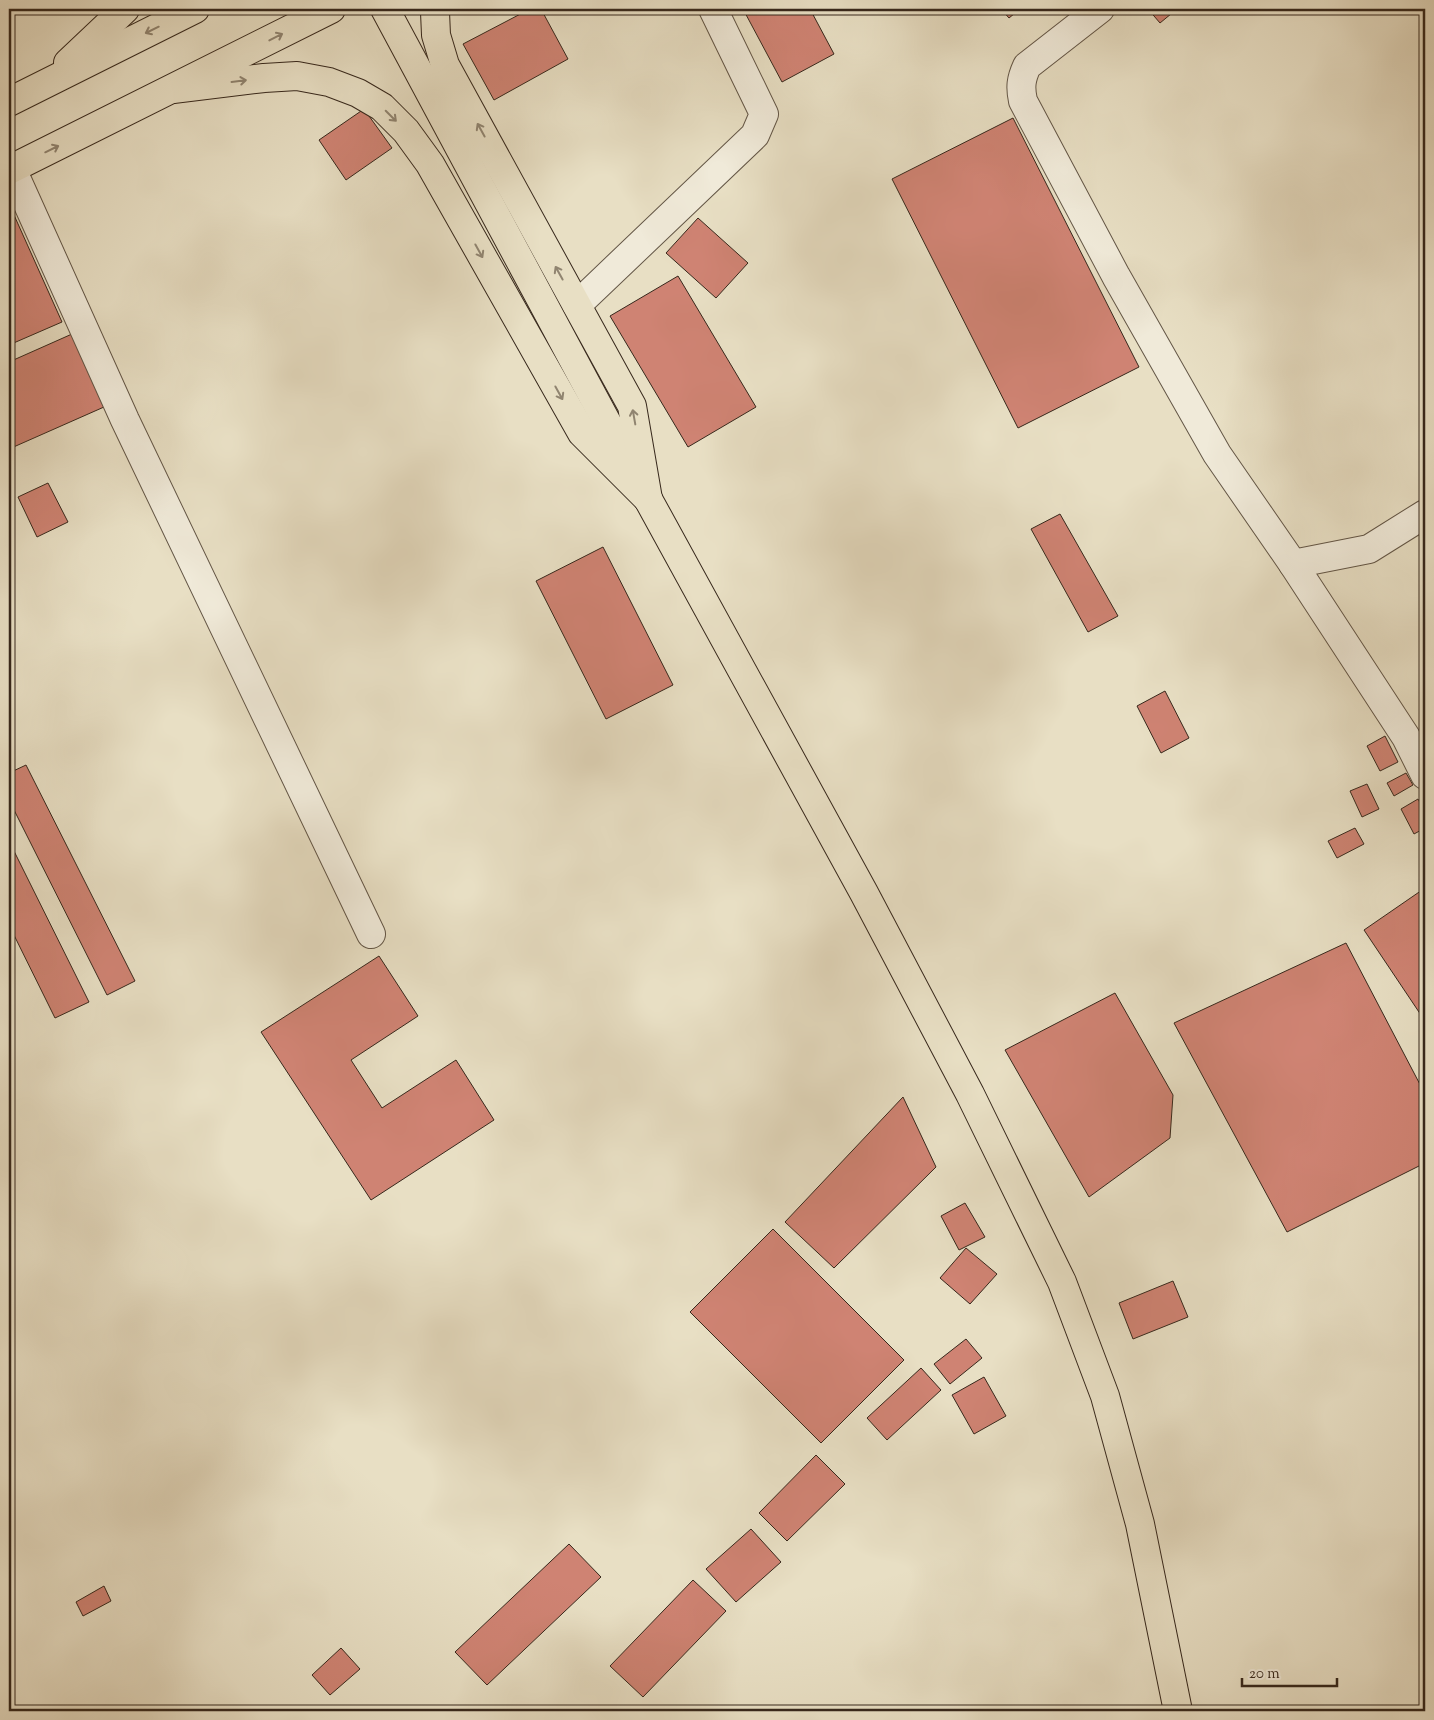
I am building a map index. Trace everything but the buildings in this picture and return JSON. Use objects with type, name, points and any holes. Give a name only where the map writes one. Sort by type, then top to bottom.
[{"type":"main road","points":[[49,82],[125,9]]},
{"type":"main road","points":[[9,102],[195,9]]},
{"type":"main road","points":[[10,170],[331,9]]},
{"type":"main road","points":[[385,9],[600,406],[648,499],[864,892],[970,1094],[1062,1282],[1106,1396],[1138,1514],[1178,1711]]},
{"type":"main road","points":[[436,9],[434,12],[436,35],[445,65],[632,406],[648,499]]},
{"type":"main road","points":[[173,89],[297,76],[329,82],[351,90],[382,107],[406,130],[430,164],[582,434],[648,499]]},
{"type":"street","points":[[577,304],[755,135],[764,114],[713,9]]},
{"type":"street","points":[[1100,9],[1027,66],[1021,79],[1020,90],[1023,101],[1116,276],[1217,454],[1293,564],[1406,737],[1425,776]]},
{"type":"street","points":[[10,170],[125,420],[371,934]]},
{"type":"street","points":[[1293,564],[1369,549],[1425,514]]}]
